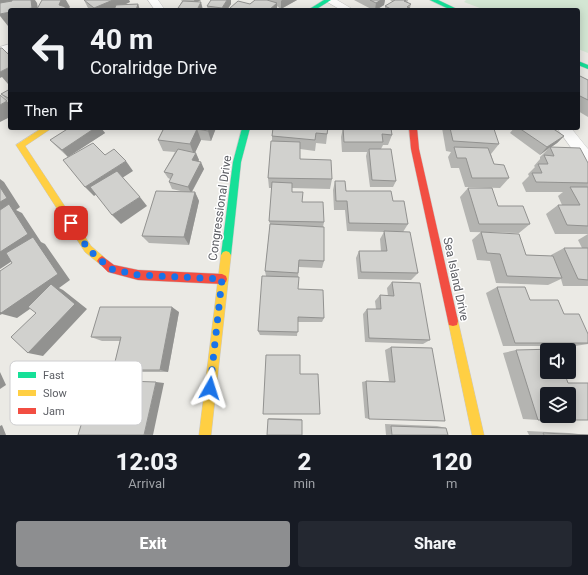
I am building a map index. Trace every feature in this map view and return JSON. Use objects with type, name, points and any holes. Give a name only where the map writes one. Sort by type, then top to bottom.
[{"type":"street","points":[[153,0],[160,8]]},
{"type":"street","points":[[314,8],[328,0],[345,8]]},
{"type":"street","points":[[433,0],[451,8]]},
{"type":"street","points":[[45,130],[20,145],[88,249],[111,269],[138,275],[222,279]]},
{"type":"street","name":"Congressional Drive","points":[[205,435],[236,162],[245,130]]},
{"type":"street","name":"Sea Island Drive","points":[[413,130],[415,149],[478,435]]},
{"type":"street","points":[[566,130],[588,160]]},
{"type":"green space","points":[[466,0],[588,0],[588,53],[580,50],[580,8],[480,8],[464,2]]},
{"type":"building","points":[[31,0],[32,8],[8,8],[8,12],[0,14],[0,3]]},
{"type":"building","points":[[42,0],[61,0],[59,5],[66,7],[65,8],[38,8]]},
{"type":"building","points":[[84,0],[113,0],[94,8]]},
{"type":"building","points":[[211,0],[227,0],[222,8],[207,6]]},
{"type":"building","points":[[255,0],[267,0],[277,3],[271,8],[230,8],[238,1],[250,4]]},
{"type":"building","points":[[370,0],[381,0],[376,3]]},
{"type":"building","points":[[395,0],[406,0],[404,1],[411,4],[407,7],[409,8],[389,8],[385,6]]},
{"type":"building","points":[[183,1],[201,2],[198,8],[178,8]]},
{"type":"building","points":[[138,4],[137,8],[115,8],[116,5]]},
{"type":"building","points":[[0,48],[2,48],[8,54],[8,68],[0,72]]},
{"type":"building","points":[[580,76],[588,80],[588,100],[580,96]]},
{"type":"building","points":[[8,90],[8,98],[1,94]]},
{"type":"building","points":[[0,95],[7,101],[0,105]]},
{"type":"building","points":[[66,130],[92,130],[62,150],[50,140]]},
{"type":"building","points":[[163,130],[197,130],[190,144],[158,140]]},
{"type":"building","points":[[273,130],[328,130],[327,134],[316,133],[315,140],[272,136]]},
{"type":"building","points":[[343,130],[391,130],[392,135],[382,134],[383,142],[344,142]]},
{"type":"building","points":[[450,130],[494,130],[499,144],[453,141]]},
{"type":"building","points":[[522,130],[555,130],[564,136],[547,147]]},
{"type":"building","points":[[271,141],[300,142],[300,159],[331,160],[332,179],[268,178]]},
{"type":"building","points":[[93,143],[105,155],[114,149],[126,161],[85,187],[63,160]]},
{"type":"building","points":[[454,147],[488,148],[494,164],[504,165],[509,178],[472,178],[466,158],[457,158]]},
{"type":"building","points":[[550,147],[580,148],[588,163],[588,183],[536,182],[532,173],[542,173],[538,164],[548,164],[544,155],[554,156]]},
{"type":"building","points":[[178,149],[196,153],[192,160],[201,162],[188,187],[169,182],[173,174],[164,172]]},
{"type":"building","points":[[369,149],[391,149],[396,181],[372,180]]},
{"type":"building","points":[[117,171],[140,197],[112,215],[90,187]]},
{"type":"building","points":[[335,181],[345,181],[346,191],[391,191],[393,201],[404,201],[408,224],[349,223],[347,201],[336,201]]},
{"type":"building","points":[[272,182],[292,183],[292,192],[303,192],[302,202],[323,202],[324,222],[269,221]]},
{"type":"building","points":[[0,187],[7,198],[0,202]]},
{"type":"building","points":[[570,187],[588,187],[588,226],[567,225],[558,205],[580,205]]},
{"type":"building","points":[[468,188],[492,188],[498,206],[523,206],[530,224],[479,224]]},
{"type":"building","points":[[156,191],[195,192],[184,237],[142,236]]},
{"type":"building","points":[[9,204],[28,234],[0,252],[0,210]]},
{"type":"building","points":[[270,224],[324,227],[324,261],[299,260],[298,273],[265,271]]},
{"type":"building","points":[[384,231],[410,232],[418,273],[361,272],[359,251],[387,251]]},
{"type":"building","points":[[481,232],[519,234],[526,255],[553,256],[562,278],[507,276],[500,254],[487,253]]},
{"type":"building","points":[[33,237],[58,274],[1,313],[0,271],[12,263],[6,253]]},
{"type":"building","points":[[564,248],[588,248],[588,280],[578,279]]},
{"type":"building","points":[[262,276],[299,277],[298,289],[323,290],[324,318],[298,317],[298,332],[258,331]]},
{"type":"building","points":[[392,282],[420,283],[430,340],[369,338],[367,309],[381,309],[380,295],[394,296]]},
{"type":"building","points":[[51,284],[75,304],[28,353],[11,337],[36,313],[28,307]]},
{"type":"building","points":[[497,287],[525,287],[530,300],[558,300],[564,314],[579,314],[588,334],[588,343],[515,343]]},
{"type":"building","points":[[100,307],[172,307],[160,370],[142,370],[142,361],[115,361],[121,337],[91,337]]},
{"type":"building","points":[[391,347],[432,348],[445,421],[369,419],[366,381],[395,382]]},
{"type":"building","points":[[540,349],[540,379],[567,379],[568,383],[588,383],[588,420],[576,420],[576,387],[540,387],[540,420],[538,420],[516,350]]},
{"type":"building","points":[[266,355],[300,355],[300,374],[318,374],[320,414],[263,414]]},
{"type":"building","points":[[142,382],[156,382],[144,435],[78,435],[81,425],[142,425]]},
{"type":"building","points":[[268,419],[302,420],[302,435],[267,435]]},
{"type":"building","points":[[391,426],[446,428],[448,435],[392,435]]},
{"type":"building","points":[[543,433],[588,435],[544,435]]},
{"type":"traffic: fast","points":[[314,8],[328,0]]},
{"type":"traffic: fast","points":[[433,0],[451,8]]},
{"type":"traffic: fast","points":[[580,64],[588,67]]},
{"type":"traffic: fast","points":[[226,255],[237,162],[245,130]]},
{"type":"traffic: slow","points":[[45,130],[20,145],[88,249],[102,261]]},
{"type":"traffic: slow","points":[[205,435],[226,255]]},
{"type":"traffic: slow","points":[[453,321],[478,435]]},
{"type":"traffic: jam","points":[[413,130],[415,149],[453,321]]},
{"type":"traffic: jam","points":[[102,261],[111,269],[138,275],[222,279]]},
{"type":"route","points":[[71,223],[88,249],[111,269],[138,275],[222,279],[210,388]]}]
